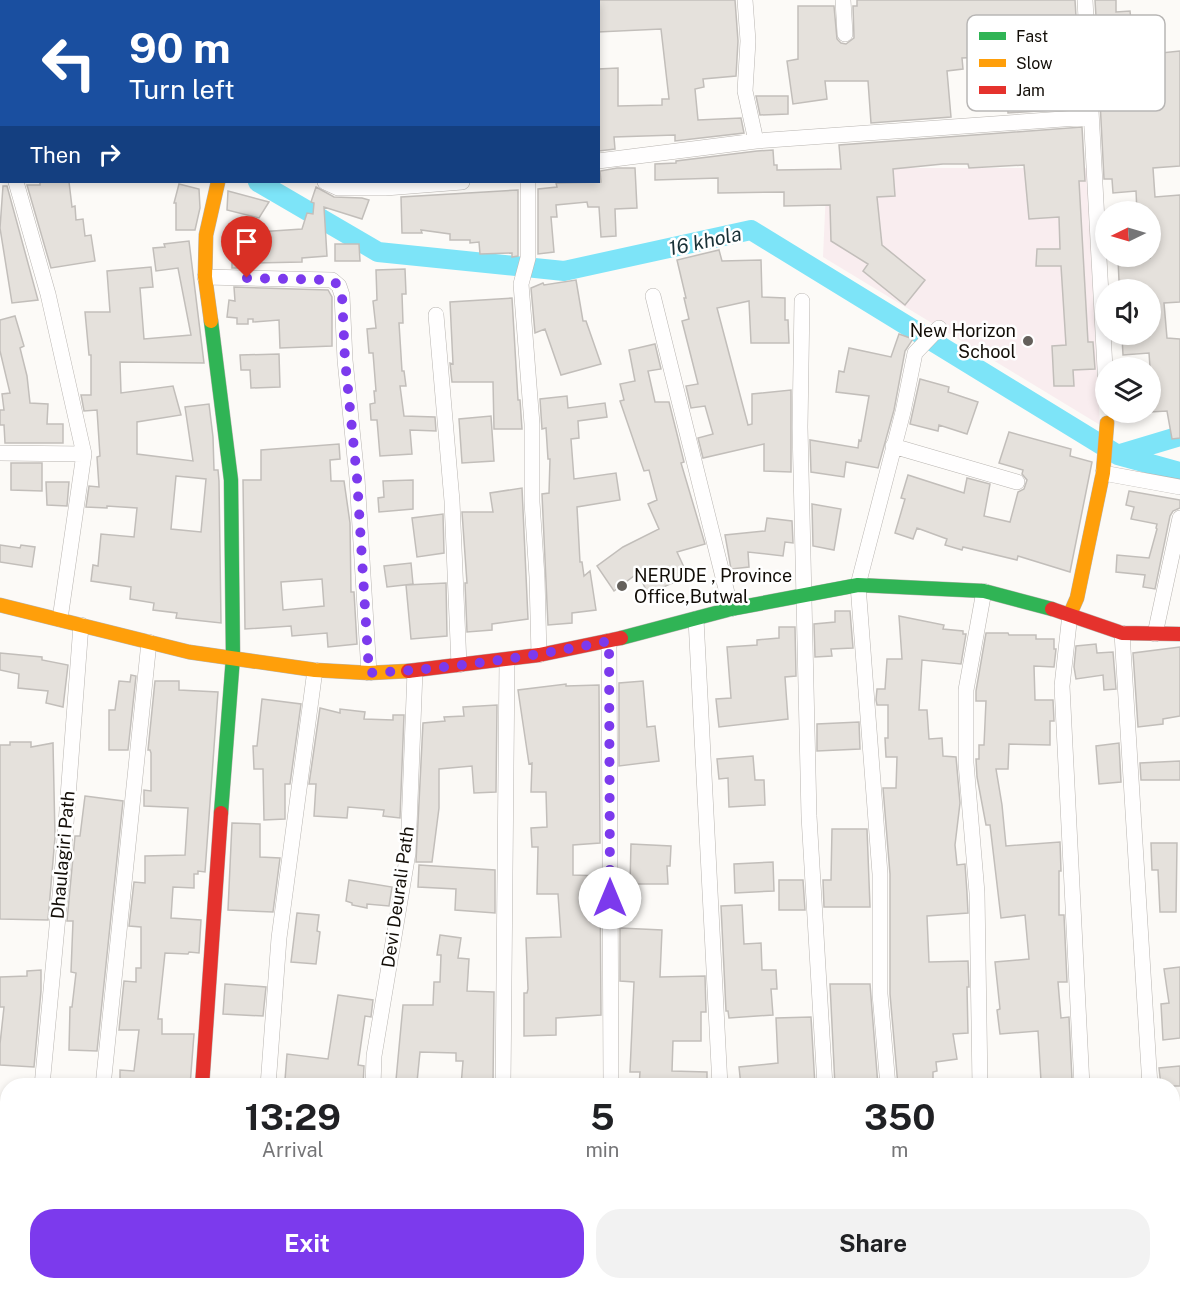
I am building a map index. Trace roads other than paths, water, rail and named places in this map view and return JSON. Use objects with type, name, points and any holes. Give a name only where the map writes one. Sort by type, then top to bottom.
[{"type":"street","points":[[745,0],[748,41],[745,91],[756,141]]},
{"type":"street","points":[[843,0],[844,34]]},
{"type":"street","points":[[1085,0],[1086,15]]},
{"type":"street","points":[[1091,111],[1104,357]]},
{"type":"street","points":[[600,161],[756,141],[1091,117]]},
{"type":"street","points":[[16,183],[48,294],[84,454],[60,619]]},
{"type":"street","points":[[327,183],[338,188],[385,188],[449,183]]},
{"type":"street","points":[[528,183],[528,258],[521,284],[532,424],[531,502],[537,577],[539,655]]},
{"type":"street","points":[[203,1078],[233,657],[231,480],[205,277],[206,235],[217,184]]},
{"type":"street","points":[[205,277],[332,280],[339,286],[342,295],[345,360],[357,478],[369,673]]},
{"type":"street","points":[[653,296],[731,609]]},
{"type":"street","points":[[802,301],[800,427],[808,816],[824,1078]]},
{"type":"street","points":[[436,315],[452,501],[459,665]]},
{"type":"street","points":[[887,1078],[880,994],[880,874],[858,585],[903,412],[915,353],[939,328]]},
{"type":"street","points":[[1082,1078],[1062,686],[1070,614],[1077,598],[1104,467],[1107,423]]},
{"type":"street","points":[[893,446],[1017,482]]},
{"type":"street","points":[[0,453],[84,454]]},
{"type":"street","points":[[1104,467],[1180,487]]},
{"type":"street","points":[[1155,634],[1180,518]]},
{"type":"street","points":[[0,605],[189,652],[315,670],[369,673],[415,671],[539,655],[609,641],[731,609],[858,585],[984,591],[1070,614],[1122,633],[1180,634]]},
{"type":"street","points":[[980,1078],[977,893],[966,763],[966,690],[984,591]]},
{"type":"street","points":[[696,619],[720,1078]]},
{"type":"street","name":"Dhaulagiri Path","points":[[43,1078],[63,863],[81,625]]},
{"type":"street","points":[[1122,633],[1150,1078]]},
{"type":"street","points":[[609,641],[611,1078]]},
{"type":"street","points":[[104,1078],[148,642]]},
{"type":"street","points":[[503,1078],[507,660]]},
{"type":"street","points":[[268,1078],[279,938],[315,670]]},
{"type":"street","name":"Devi Deurali Path","points":[[373,1078],[374,1056],[408,853],[415,671]]},
{"type":"waterway","name":"16 khola","points":[[260,183],[378,252],[564,271],[751,230],[1118,455],[1180,472]]},
{"type":"waterway","points":[[1120,454],[1180,436]]},
{"type":"place","name":"New Horizon School","points":[[1028,341]]},
{"type":"place","name":"NERUDE , Province Office,Butwal","points":[[622,586]]}]
